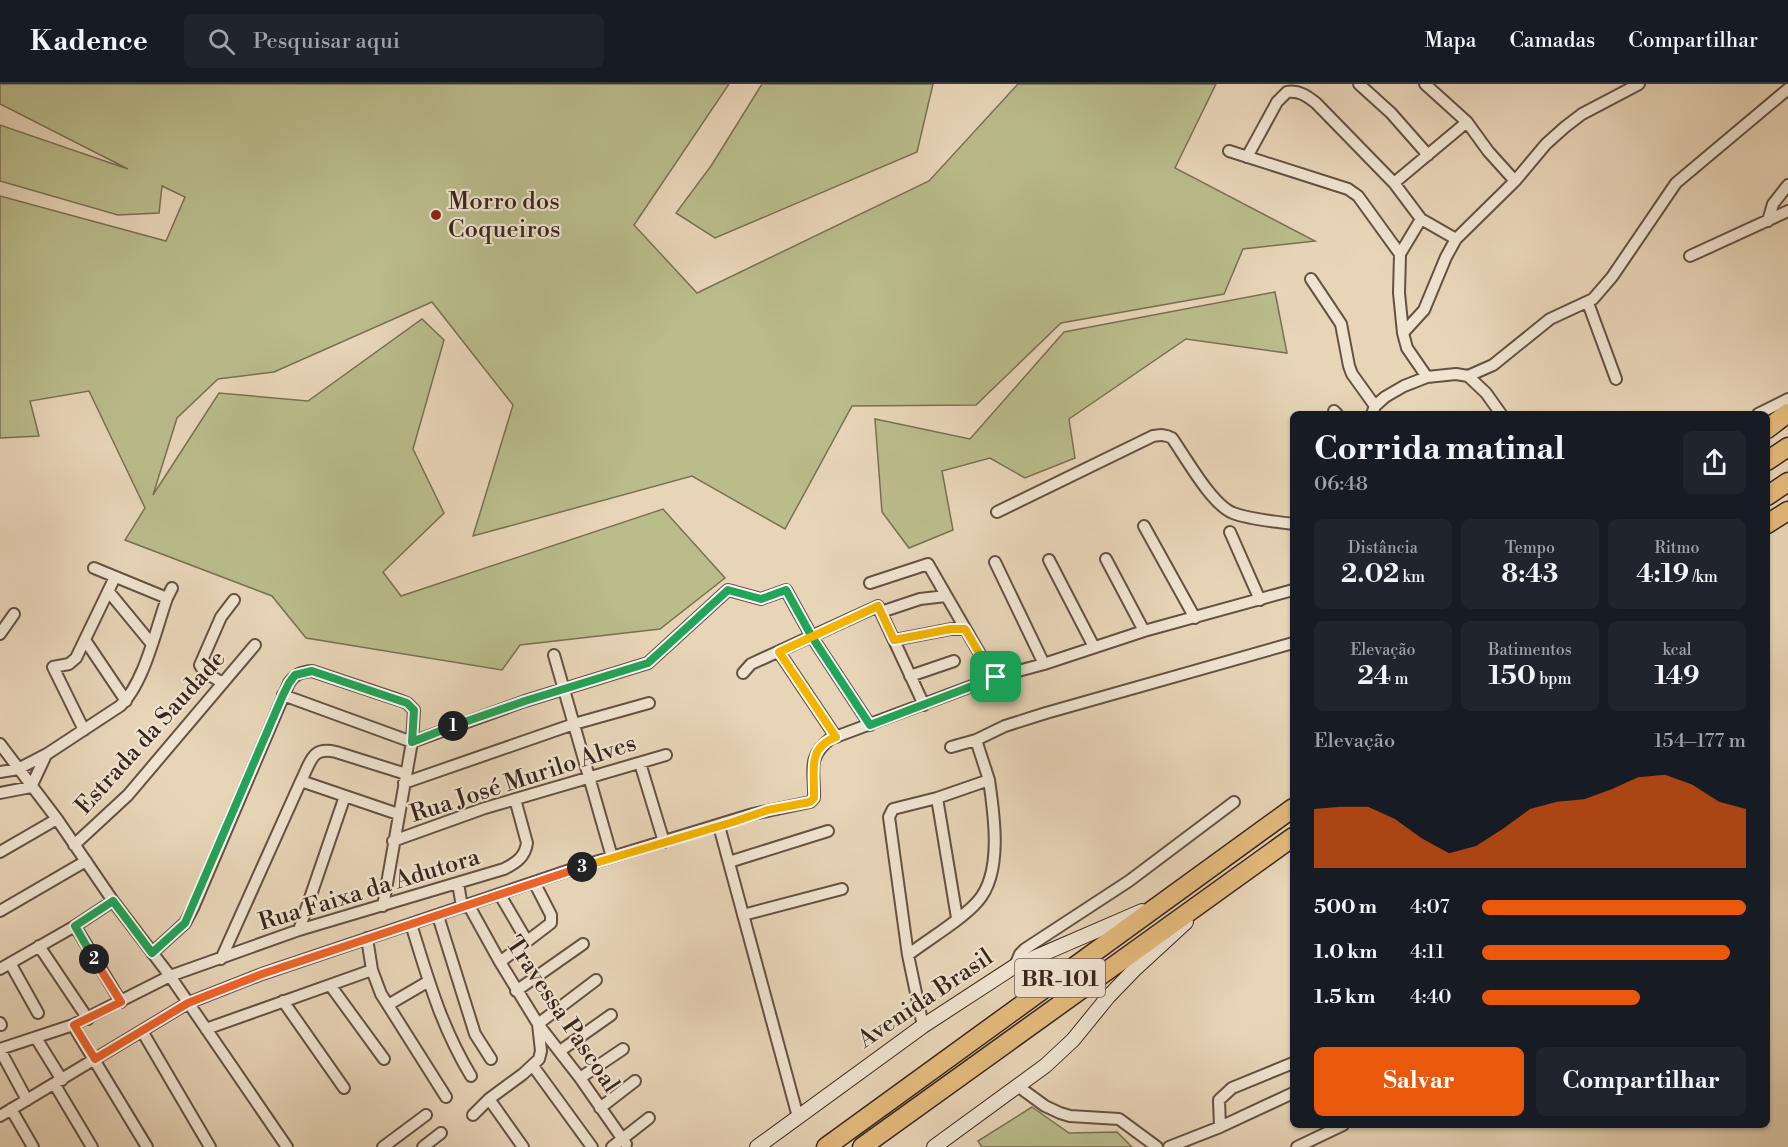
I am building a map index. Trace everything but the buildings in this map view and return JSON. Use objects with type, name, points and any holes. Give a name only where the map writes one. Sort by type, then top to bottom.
[{"type":"highway","points":[[1770,427],[1788,413]]},
{"type":"highway","points":[[1770,459],[1788,447]]},
{"type":"highway","points":[[1770,494],[1788,482]]},
{"type":"highway","points":[[1770,522],[1788,511]]},
{"type":"highway","name":"Avenida Brasil","points":[[826,1147],[1290,810]]},
{"type":"highway","name":"BR-101","points":[[862,1147],[1290,839]]},
{"type":"street","points":[[1359,84],[1391,113],[1428,155]]},
{"type":"street","points":[[1425,84],[1467,122],[1488,151],[1515,181]]},
{"type":"street","points":[[1403,333],[1424,310],[1456,239],[1515,181],[1546,144],[1565,127],[1582,114],[1638,84]]},
{"type":"street","points":[[1311,279],[1341,324],[1352,374],[1374,410],[1393,391],[1427,377],[1456,374],[1467,376],[1481,371],[1503,358],[1550,319],[1588,303],[1603,290],[1676,183],[1788,89]]},
{"type":"street","points":[[1246,157],[1277,102],[1287,92],[1298,92],[1308,96],[1316,103],[1394,183],[1420,219],[1456,239]]},
{"type":"street","points":[[1394,183],[1467,122]]},
{"type":"street","points":[[1230,151],[1358,196],[1400,254]]},
{"type":"street","points":[[1768,221],[1773,204],[1788,185]]},
{"type":"street","points":[[1690,256],[1788,211]]},
{"type":"street","points":[[1420,219],[1400,254],[1399,292],[1403,333],[1410,354],[1427,377]]},
{"type":"street","points":[[1588,303],[1616,378]]},
{"type":"street","points":[[1467,376],[1486,393],[1499,411]]},
{"type":"street","points":[[1764,411],[1788,399]]},
{"type":"street","points":[[997,512],[1153,436],[1167,435],[1172,438],[1212,496],[1226,509],[1243,516],[1290,524]]},
{"type":"street","points":[[1144,526],[1195,618]]},
{"type":"street","points":[[1230,532],[1260,600]]},
{"type":"street","points":[[1106,559],[1144,631]]},
{"type":"street","points":[[1049,560],[1094,647]]},
{"type":"street","points":[[995,562],[1044,664]]},
{"type":"street","points":[[870,583],[928,564],[988,668],[996,677]]},
{"type":"street","points":[[0,772],[18,769],[84,730],[126,701],[136,686],[170,593],[115,577],[94,568]]},
{"type":"street","points":[[84,730],[53,667],[73,662],[115,577]]},
{"type":"street","points":[[283,695],[412,742],[489,713],[648,663],[728,590],[761,599],[786,590],[812,637],[870,725]]},
{"type":"street","points":[[779,652],[836,737],[996,677],[1044,664],[1144,631],[1290,591]]},
{"type":"street","points":[[109,592],[152,643]]},
{"type":"street","points":[[881,612],[920,599],[946,596]]},
{"type":"street","points":[[223,683],[204,672],[200,665],[221,617],[234,600]]},
{"type":"street","points":[[743,674],[751,664],[878,606],[924,705]]},
{"type":"street","points":[[0,634],[14,614]]},
{"type":"street","points":[[894,640],[951,629],[965,629]]},
{"type":"street","points":[[85,640],[126,701]]},
{"type":"street","points":[[951,747],[976,740],[1005,726],[1290,644]]},
{"type":"street","name":"Estrada da Saudade","points":[[74,845],[128,795],[255,645]]},
{"type":"street","points":[[554,655],[612,857]]},
{"type":"street","points":[[910,676],[954,661]]},
{"type":"street","points":[[152,953],[185,923],[289,683],[295,675],[312,671],[407,703],[414,710],[412,742],[383,906]]},
{"type":"street","points":[[221,959],[301,781],[319,750],[336,752],[405,779],[574,724],[649,703]]},
{"type":"street","name":"Rua Faixa da Adutora","points":[[0,1116],[188,1003],[262,974],[612,857],[768,810],[810,802],[814,798],[814,758],[818,748],[836,737]]},
{"type":"street","points":[[908,955],[976,903],[986,888],[990,875],[995,823],[987,775],[976,740]]},
{"type":"street","points":[[0,744],[170,976],[287,1147]]},
{"type":"street","points":[[31,787],[46,754]]},
{"type":"street","name":"Rua José Murilo Alves","points":[[393,841],[515,799],[666,755]]},
{"type":"street","points":[[640,762],[664,842]]},
{"type":"street","points":[[923,1026],[908,955],[889,821],[890,812],[893,809],[937,798],[987,775]]},
{"type":"street","points":[[301,781],[398,814]]},
{"type":"street","points":[[0,793],[31,787]]},
{"type":"street","points":[[299,930],[345,796]]},
{"type":"street","points":[[937,798],[957,918]]},
{"type":"street","name":"Rua Faixa da Adutora","points":[[0,1049],[74,1025],[170,976],[299,930],[504,869],[522,858],[527,843],[515,799]]},
{"type":"street","points":[[1015,966],[1025,949],[1129,881],[1234,802]]},
{"type":"street","points":[[0,852],[57,819]]},
{"type":"street","points":[[719,826],[798,1117]]},
{"type":"street","points":[[729,862],[828,831]]},
{"type":"street","points":[[0,911],[86,861]]},
{"type":"street","name":"Travessa Pascoal","points":[[458,883],[465,906],[516,991],[624,1142]]},
{"type":"street","points":[[500,962],[551,923],[548,907],[535,884]]},
{"type":"street","points":[[743,915],[842,889]]},
{"type":"street","points":[[934,1147],[1019,1087],[1073,1040],[1108,997],[1136,968],[1221,889]]},
{"type":"street","points":[[500,895],[526,941]]},
{"type":"street","name":"Avenida Brasil","points":[[757,1147],[923,1026],[1015,966],[1168,900]]},
{"type":"street","points":[[38,1013],[5,966],[75,926],[113,901]]},
{"type":"street","points":[[438,916],[475,1034],[491,1059]]},
{"type":"street","points":[[411,924],[447,1033],[471,1076]]},
{"type":"street","points":[[75,926],[121,1002]]},
{"type":"street","points":[[367,938],[376,983],[446,1097]]},
{"type":"street","points":[[516,991],[583,944]]},
{"type":"street","points":[[39,946],[88,1018]]},
{"type":"street","points":[[206,1029],[372,970]]},
{"type":"street","points":[[473,1115],[489,1099],[539,1059],[541,1051],[538,1024],[596,980]]},
{"type":"street","points":[[388,1005],[429,981]]},
{"type":"street","points":[[330,985],[384,1059]]},
{"type":"street","points":[[283,1001],[344,1088]]},
{"type":"street","points":[[560,1051],[611,1015]]},
{"type":"street","points":[[74,1025],[147,1147]]},
{"type":"street","points":[[142,1031],[210,1147]]},
{"type":"street","points":[[36,1038],[92,1147]]},
{"type":"street","points":[[0,1049],[27,1100]]},
{"type":"street","points":[[580,1078],[622,1049]]},
{"type":"street","points":[[1220,1126],[1218,1107],[1219,1100],[1224,1094],[1290,1064]]},
{"type":"street","points":[[533,1066],[592,1147]]},
{"type":"street","points":[[600,1108],[635,1081]]},
{"type":"street","points":[[1019,1087],[1045,1106],[1060,1113],[1070,1116],[1119,1119],[1157,1147]]},
{"type":"street","points":[[1169,1147],[1290,1094]]},
{"type":"street","points":[[489,1099],[523,1147]]},
{"type":"street","points":[[11,1109],[33,1147]]},
{"type":"street","points":[[383,1147],[426,1115]]},
{"type":"street","points":[[612,1147],[624,1142],[649,1118]]},
{"type":"street","points":[[1297,1147],[1337,1128]]},
{"type":"street","points":[[423,1147],[441,1132]]},
{"type":"green space","points":[[0,84],[729,84],[634,225],[697,293],[929,181],[1018,84],[1216,84],[1175,168],[1315,241],[1243,249],[1224,294],[1061,323],[976,405],[852,406],[785,529],[692,476],[473,536],[513,405],[432,302],[274,372],[218,379],[177,418],[153,495],[219,393],[308,401],[422,319],[444,340],[413,449],[444,513],[383,572],[401,596],[663,509],[725,578],[660,629],[520,645],[502,670],[306,638],[272,596],[125,540],[145,508],[89,391],[30,401],[39,436],[0,438],[0,196],[166,241],[185,197],[162,186],[159,213],[118,215],[0,181],[0,125],[128,169],[0,104]]},
{"type":"green space","points":[[762,84],[933,84],[917,152],[715,238],[676,213],[711,166]]},
{"type":"green space","points":[[1275,292],[1287,353],[1186,339],[1069,419],[1075,458],[1025,478],[990,458],[942,471],[953,530],[909,548],[882,512],[875,419],[970,439],[1064,332]]},
{"type":"green space","points":[[1032,1107],[1069,1133],[1117,1132],[1132,1147],[982,1147],[978,1141]]},
{"type":"place","name":"Morro dos Coqueiros","points":[[436,215]]},
{"type":"route","points":[[996,677],[870,725],[812,637],[786,590],[761,599],[728,590],[648,663],[489,713],[412,742],[414,710],[407,703],[312,671],[297,674],[291,679],[283,695],[185,923],[152,953],[113,901],[75,926],[121,1002],[74,1025],[95,1059],[188,1003],[262,974],[535,884],[576,868],[733,822],[753,814],[810,802],[814,798],[814,758],[818,748],[836,737],[779,652],[812,637],[878,606],[894,640],[951,629],[965,629],[988,668],[996,677]]}]
